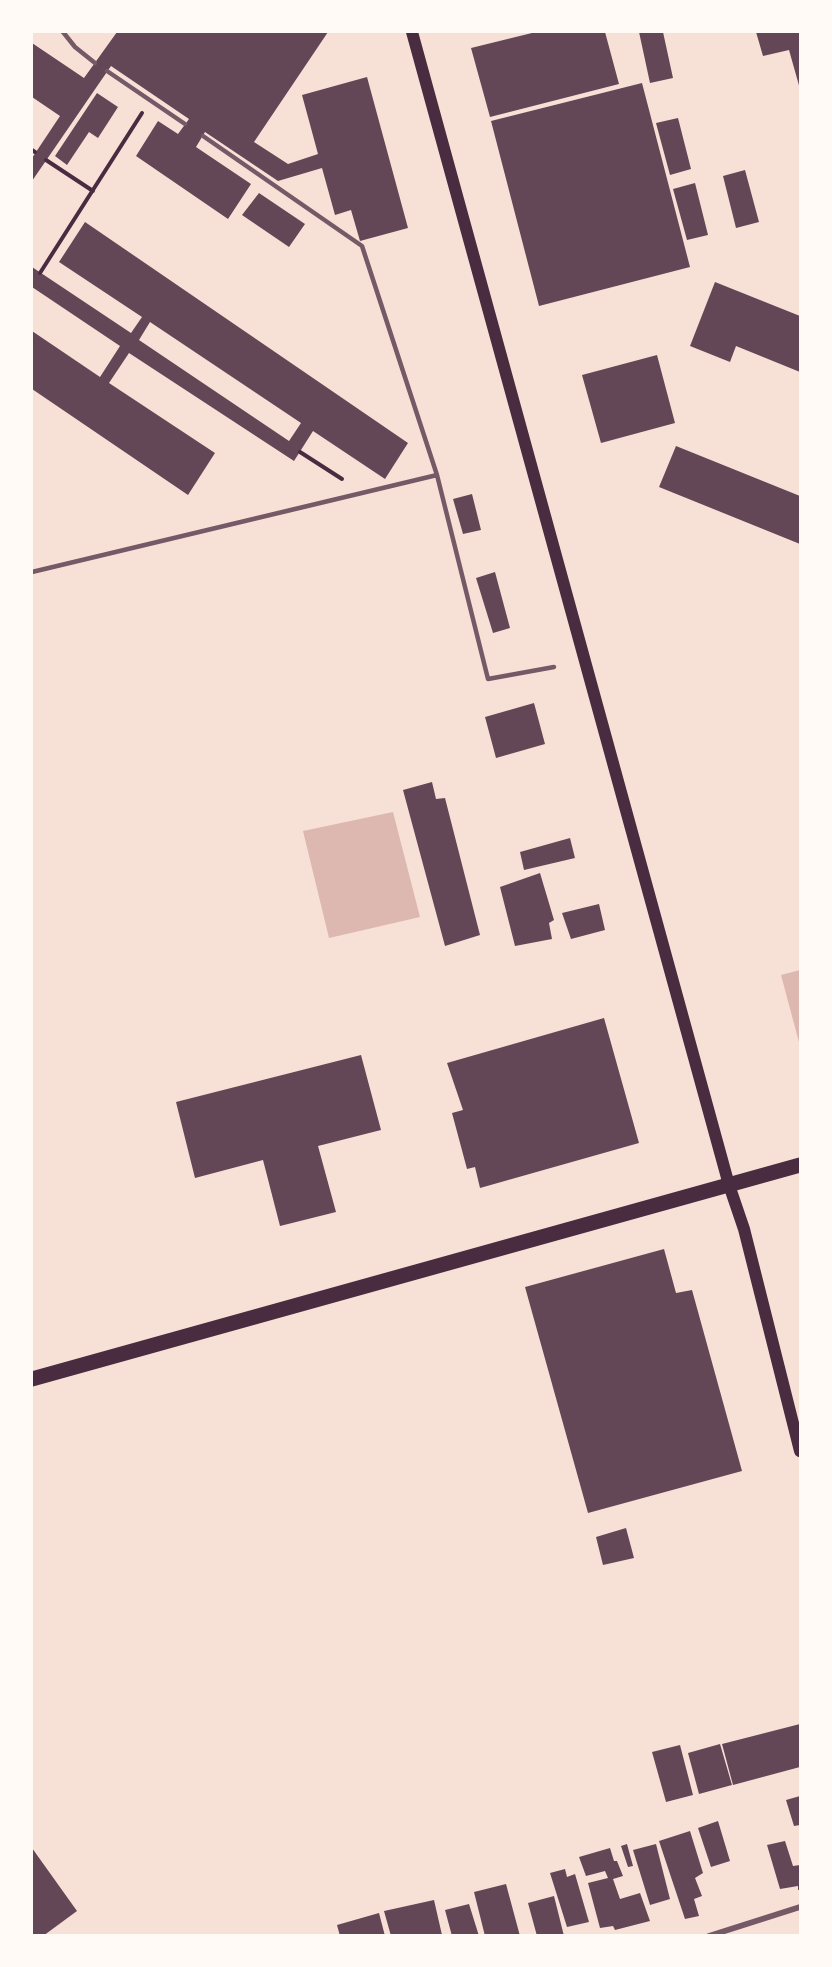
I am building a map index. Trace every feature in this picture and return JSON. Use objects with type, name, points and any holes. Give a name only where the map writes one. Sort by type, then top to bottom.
[{"type":"main road","points":[[412,32],[729,1185],[744,1229],[801,1451]]},
{"type":"main road","points":[[32,1379],[801,1165]]},
{"type":"street","points":[[709,1935],[801,1907]]},
{"type":"lane","points":[[63,32],[75,47],[95,63]]},
{"type":"lane","points":[[107,71],[185,124]]},
{"type":"lane","points":[[203,136],[362,246],[437,475],[488,679],[554,667]]},
{"type":"lane","points":[[32,572],[437,475]]},
{"type":"path","points":[[40,273],[151,100]]},
{"type":"path","points":[[46,160],[93,191]]},
{"type":"path","points":[[300,452],[363,493]]},
{"type":"shaded area","points":[[393,812],[420,917],[329,938],[303,831]]},
{"type":"shaded area","points":[[800,970],[800,1046],[781,975]]},
{"type":"building","points":[[117,32],[328,32],[254,142],[288,164],[318,154],[302,95],[367,77],[408,228],[360,241],[351,210],[335,215],[322,168],[278,181],[205,132],[196,147],[251,184],[228,219],[136,156],[158,121],[178,134],[189,119],[111,66],[32,181],[32,158],[60,116],[32,97],[32,43],[84,78]]},
{"type":"building","points":[[536,32],[605,32],[619,84],[490,117],[471,48]]},
{"type":"building","points":[[639,32],[663,32],[673,78],[650,83]]},
{"type":"building","points":[[756,32],[800,32],[800,89],[789,50],[763,56]]},
{"type":"building","points":[[642,83],[690,267],[539,306],[491,121]]},
{"type":"building","points":[[97,93],[118,107],[98,138],[89,132],[67,165],[55,156]]},
{"type":"building","points":[[678,118],[691,169],[670,175],[656,123]]},
{"type":"building","points":[[745,170],[759,222],[736,228],[723,176]]},
{"type":"building","points":[[695,183],[708,235],[687,240],[673,189]]},
{"type":"building","points":[[259,193],[305,224],[289,247],[242,215]]},
{"type":"building","points":[[85,222],[408,443],[385,479],[313,431],[294,461],[129,353],[109,383],[215,453],[188,495],[32,389],[32,331],[100,377],[120,346],[32,287],[32,267],[131,333],[142,317],[59,262]],"holes":[[[150,322],[301,423],[289,441],[139,340]]]},
{"type":"building","points":[[715,282],[800,316],[800,372],[736,346],[730,362],[690,346]]},
{"type":"building","points":[[657,355],[675,423],[601,443],[582,375]]},
{"type":"building","points":[[676,446],[800,496],[800,544],[659,487]]},
{"type":"building","points":[[472,494],[481,530],[463,534],[453,499]]},
{"type":"building","points":[[495,572],[510,628],[493,633],[476,578]]},
{"type":"building","points":[[534,703],[545,744],[496,758],[485,717]]},
{"type":"building","points":[[432,782],[436,799],[445,798],[480,935],[445,946],[403,790]]},
{"type":"building","points":[[570,838],[575,858],[524,870],[520,852]]},
{"type":"building","points":[[540,873],[554,920],[549,923],[552,939],[515,946],[500,887]]},
{"type":"building","points":[[599,904],[605,930],[571,939],[562,913]]},
{"type":"building","points":[[604,1018],[639,1143],[480,1188],[475,1167],[467,1169],[452,1113],[463,1110],[447,1063]]},
{"type":"building","points":[[361,1055],[381,1130],[318,1146],[336,1212],[280,1226],[263,1160],[195,1178],[176,1102]]},
{"type":"building","points":[[664,1249],[676,1293],[692,1290],[742,1471],[588,1513],[525,1287]]},
{"type":"building","points":[[626,1528],[634,1558],[603,1565],[596,1537]]},
{"type":"building","points":[[800,1724],[800,1767],[733,1785],[722,1744]]},
{"type":"building","points":[[720,1744],[732,1785],[699,1794],[688,1753]]},
{"type":"building","points":[[680,1745],[693,1795],[666,1802],[652,1752]]},
{"type":"building","points":[[800,1796],[800,1825],[794,1826],[786,1800]]},
{"type":"building","points":[[718,1821],[730,1861],[711,1867],[698,1828]]},
{"type":"building","points":[[690,1831],[703,1873],[695,1878],[702,1896],[694,1899],[699,1916],[685,1919],[659,1841]]},
{"type":"building","points":[[785,1841],[793,1866],[800,1865],[800,1890],[798,1886],[780,1889],[767,1845]]},
{"type":"building","points":[[627,1844],[633,1866],[628,1867],[621,1846]]},
{"type":"building","points":[[656,1844],[670,1899],[650,1905],[633,1850]]},
{"type":"building","points":[[32,1848],[77,1911],[43,1936],[34,1936],[32,1933]]},
{"type":"building","points":[[610,1848],[614,1861],[617,1861],[623,1876],[613,1879],[620,1899],[640,1893],[650,1921],[615,1930],[613,1926],[600,1928],[588,1883],[608,1878],[605,1871],[586,1876],[579,1857]]},
{"type":"building","points":[[565,1869],[567,1877],[575,1874],[589,1922],[567,1927],[550,1873]]},
{"type":"building","points":[[506,1884],[520,1936],[485,1936],[474,1892]]},
{"type":"building","points":[[554,1896],[564,1936],[537,1936],[528,1903]]},
{"type":"building","points":[[434,1900],[442,1935],[391,1936],[384,1911]]},
{"type":"building","points":[[469,1904],[479,1936],[452,1936],[445,1910]]},
{"type":"building","points":[[379,1913],[385,1936],[340,1936],[337,1925]]}]
